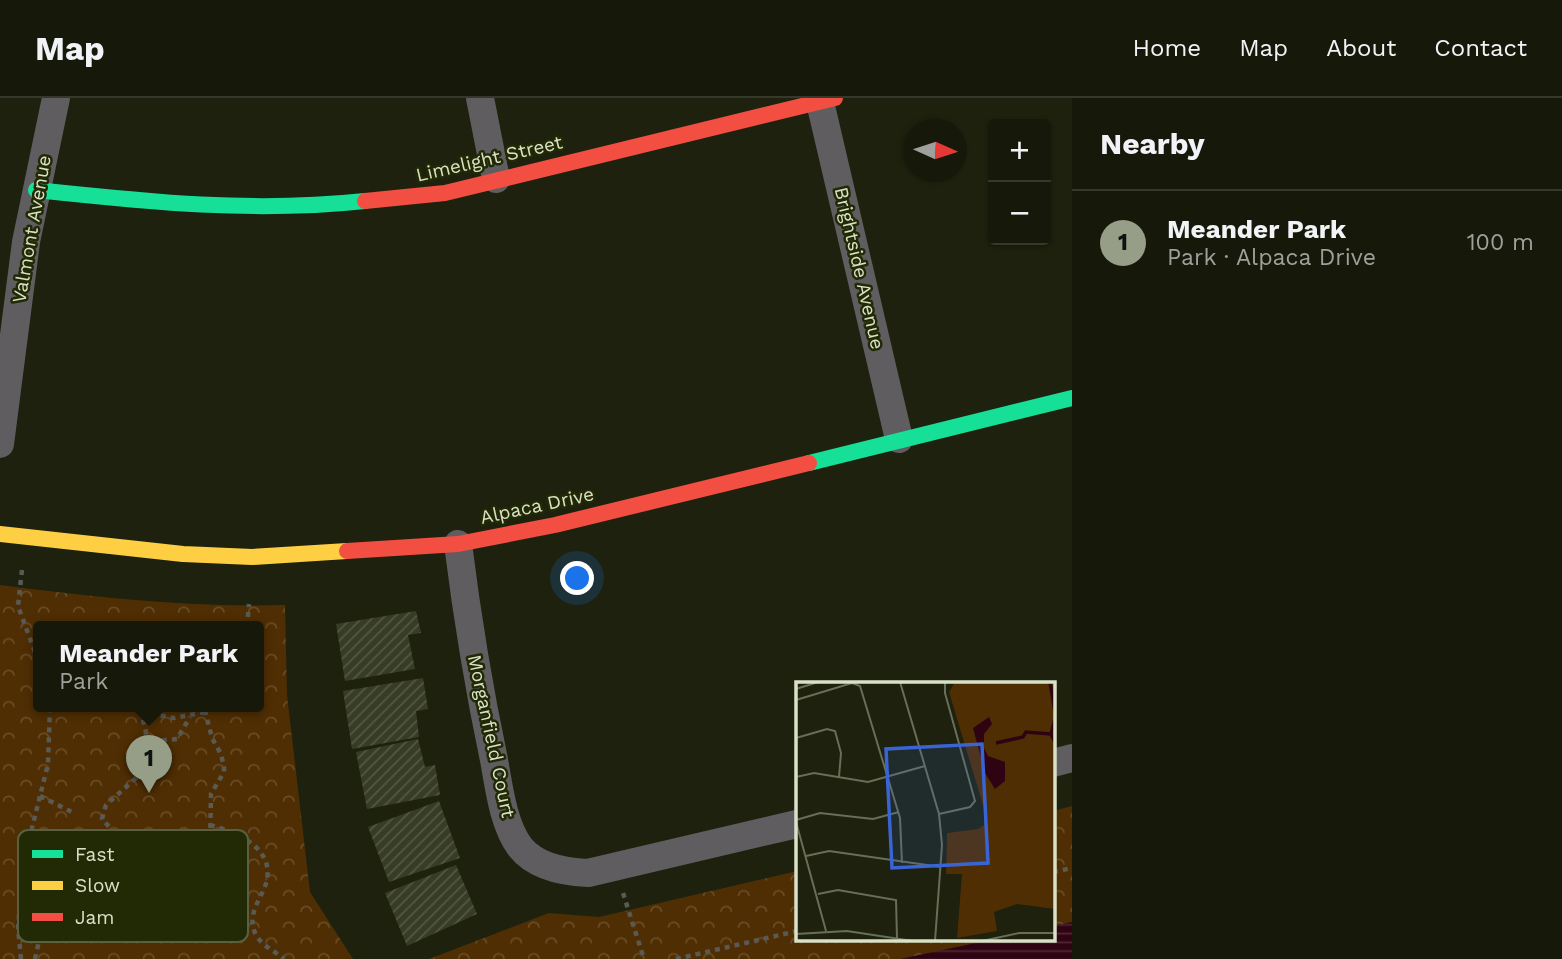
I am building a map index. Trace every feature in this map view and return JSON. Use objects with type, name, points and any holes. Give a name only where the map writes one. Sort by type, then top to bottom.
[{"type":"street","name":"Valmont Avenue","points":[[0,444],[26,242],[56,98]]},
{"type":"street","points":[[480,98],[496,178]]},
{"type":"street","name":"Limelight Street","points":[[36,190],[173,205],[258,208],[340,204],[445,193],[496,178],[825,99]]},
{"type":"street","name":"Brightside Avenue","points":[[825,99],[899,439]]},
{"type":"street","name":"Alpaca Drive","points":[[0,534],[183,554],[251,557],[458,544],[555,525],[1072,398]]},
{"type":"street","name":"Morganfield Court","points":[[458,544],[499,787],[509,824],[520,848],[540,862],[563,872],[588,873],[796,824]]},
{"type":"street","points":[[1054,763],[1072,758]]},
{"type":"path","points":[[23,565],[19,606],[33,646]]},
{"type":"path","points":[[247,621],[248,604]]},
{"type":"path","points":[[32,830],[48,764],[50,712]]},
{"type":"path","points":[[112,830],[102,819],[106,805],[136,778],[146,732],[140,712]]},
{"type":"path","points":[[148,712],[174,718],[190,717],[200,712]]},
{"type":"path","points":[[205,712],[224,767],[224,772],[211,794],[210,830]]},
{"type":"path","points":[[142,742],[177,739],[190,717]]},
{"type":"path","points":[[40,796],[72,812]]},
{"type":"path","points":[[210,825],[229,830]]},
{"type":"path","points":[[248,841],[267,866],[264,888],[255,906],[253,927],[257,937],[284,959]]},
{"type":"path","points":[[615,867],[644,959]]},
{"type":"path","points":[[1054,872],[1072,867]]},
{"type":"path","points":[[676,959],[796,931]]},
{"type":"green space","points":[[0,585],[178,603],[285,605],[287,695],[310,892],[353,959],[0,959]]},
{"type":"green space","points":[[1072,806],[1072,959],[429,959],[549,913],[599,917],[796,871],[796,942],[1054,942],[1054,811]]},
{"type":"shaded area","points":[[1072,922],[1072,959],[900,959],[981,942],[1054,942],[1054,926]]},
{"type":"building","points":[[416,611],[421,633],[408,635],[415,669],[345,681],[336,624]]},
{"type":"building","points":[[423,678],[428,709],[416,711],[419,737],[352,749],[343,691]]},
{"type":"building","points":[[418,739],[425,767],[435,765],[440,795],[367,809],[356,752]]},
{"type":"building","points":[[439,801],[460,858],[389,882],[368,827]]},
{"type":"building","points":[[456,865],[477,914],[407,946],[385,893]]},
{"type":"traffic: fast","points":[[36,190],[160,202],[241,206],[365,201]]},
{"type":"traffic: fast","points":[[809,463],[1072,398]]},
{"type":"traffic: slow","points":[[0,534],[183,554],[252,557],[347,551]]},
{"type":"traffic: jam","points":[[365,201],[445,193],[835,98]]},
{"type":"traffic: jam","points":[[347,551],[458,544],[555,525],[809,463]]},
{"type":"place","name":"Meander Park","points":[[149,793]]}]
